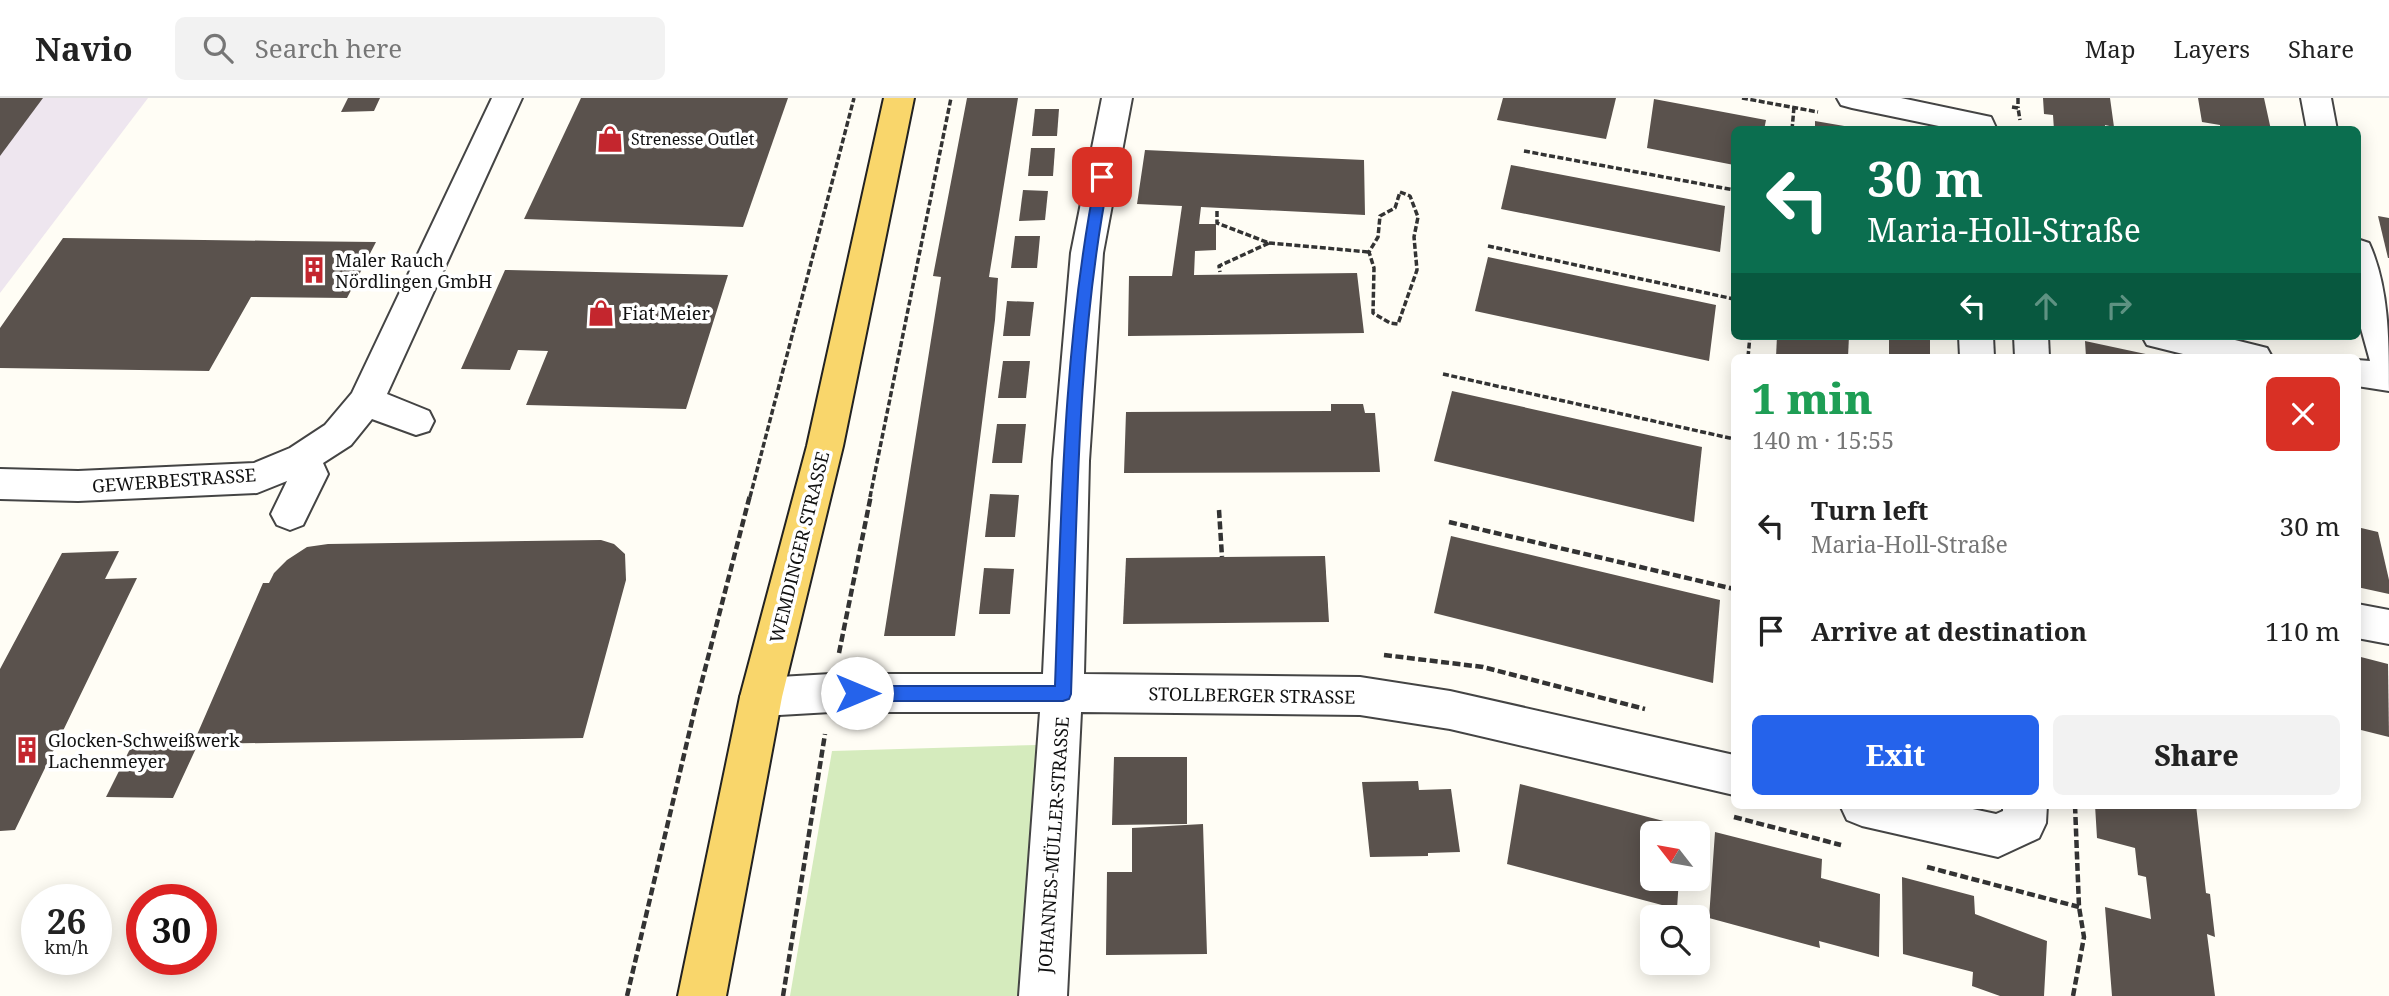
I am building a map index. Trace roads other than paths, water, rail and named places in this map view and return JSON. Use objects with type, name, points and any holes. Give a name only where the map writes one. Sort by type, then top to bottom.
[{"type":"main road","name":"WEMDINGER STRASSE","points":[[702,996],[761,697],[825,446],[899,98]]},
{"type":"street","name":"GEWERBESTRASSE","points":[[0,484],[78,486],[257,478],[303,458],[338,435],[366,401],[507,98]]},
{"type":"street","name":"JOHANNES-MÜLLER-STRASSE","points":[[1043,996],[1057,737],[1063,694],[1071,461],[1087,253],[1117,98]]},
{"type":"street","points":[[1852,98],[1981,126]]},
{"type":"street","points":[[2316,98],[2321,126]]},
{"type":"street","points":[[2361,266],[2389,368]]},
{"type":"street","points":[[2177,340],[2241,354]]},
{"type":"street","points":[[2361,374],[2389,377]]},
{"type":"street","points":[[366,401],[416,421]]},
{"type":"street","points":[[290,514],[309,474],[303,458]]},
{"type":"street","points":[[2361,622],[2389,627]]},
{"type":"street","name":"STOLLBERGER STRASSE","points":[[761,697],[831,693],[1360,696],[1450,710],[1731,774]]},
{"type":"street","points":[[1880,809],[1998,836],[2024,824],[2025,809]]},
{"type":"place","name":"Strenesse Outlet","points":[[610,139]]},
{"type":"place","name":"Maler Rauch Nördlingen GmbH","points":[[314,270]]},
{"type":"place","name":"Fiat Meier","points":[[601,313]]},
{"type":"place","name":"Glocken-Schweißwerk Lachenmeyer","points":[[27,750]]}]
